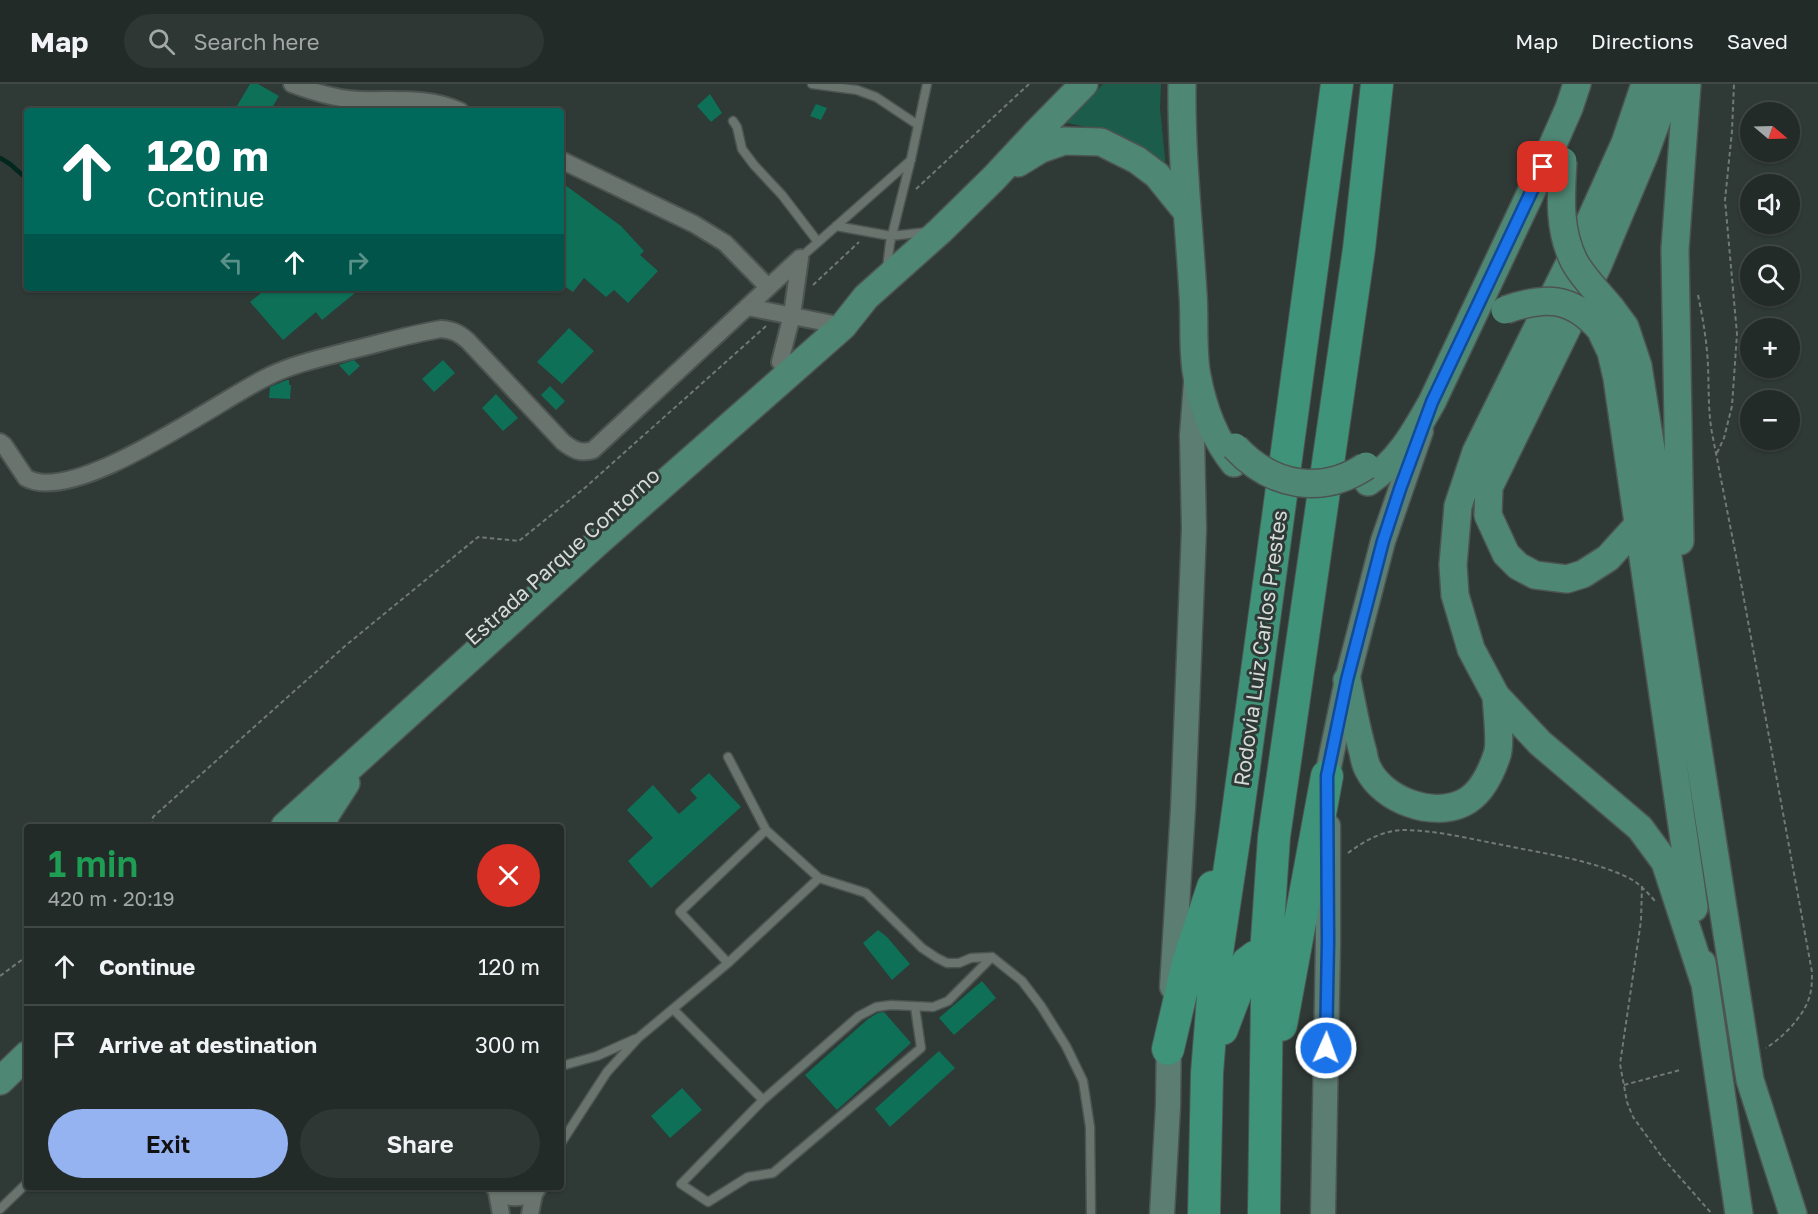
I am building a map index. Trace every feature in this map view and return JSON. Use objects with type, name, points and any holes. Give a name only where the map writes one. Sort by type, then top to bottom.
[{"type":"highway","name":"Rodovia Luiz Carlos Prestes","points":[[1204,1214],[1207,1073],[1216,959],[1337,84]]},
{"type":"highway","name":"Rodovia Luiz Carlos Prestes","points":[[1264,1214],[1266,954],[1274,837],[1359,249],[1377,84]]},
{"type":"highway","points":[[1265,1112],[1327,776]]},
{"type":"highway","points":[[1168,1048],[1196,937],[1235,833]]},
{"type":"highway","points":[[1207,1073],[1247,963],[1255,957],[1266,954]]},
{"type":"main road","name":"Estrada Parque Contorno","points":[[277,824],[376,743],[940,231],[1084,84]]},
{"type":"main road","points":[[1162,1214],[1168,1106],[1168,1048],[1183,809],[1194,529],[1192,435],[1196,374],[1182,129],[1182,84]]},
{"type":"main road","points":[[1645,84],[1625,143],[1585,232],[1476,452],[1458,506],[1453,565],[1455,595],[1471,649],[1496,696],[1540,743],[1640,828],[1665,862],[1704,981]]},
{"type":"main road","points":[[1638,526],[1608,558],[1583,574],[1567,579],[1535,575],[1518,566],[1506,554],[1488,515],[1489,487],[1598,265],[1645,153],[1670,84]]},
{"type":"main road","points":[[1682,641],[1675,249],[1688,84]]},
{"type":"main road","points":[[1573,96],[1563,161],[1561,212],[1563,233],[1575,262],[1606,319],[1617,378],[1739,1214]]},
{"type":"main road","points":[[1323,1214],[1328,942],[1327,776],[1347,680],[1383,541],[1432,402],[1543,167],[1573,96]]},
{"type":"main road","name":"Estrada Parque Contorno","points":[[994,178],[1041,149],[1064,141],[1101,142],[1137,160],[1157,175],[1188,212]]},
{"type":"main road","points":[[1367,474],[1413,404],[1451,333],[1483,292]]},
{"type":"main road","points":[[1193,296],[1217,410],[1234,455]]},
{"type":"main road","points":[[1450,363],[1483,326],[1505,310],[1524,303],[1555,302],[1568,305],[1588,316],[1606,319],[1625,327],[1638,366],[1750,1080],[1793,1214]]},
{"type":"main road","name":"Estrada Parque Contorno","points":[[277,824],[525,588],[780,362],[836,324]]},
{"type":"main road","points":[[1196,374],[1208,417],[1217,439],[1234,455],[1250,476],[1286,491],[1307,495],[1342,491],[1367,474],[1384,470],[1400,454],[1432,402]]},
{"type":"main road","points":[[1347,680],[1368,770],[1383,789],[1422,807],[1446,808],[1463,803],[1476,794],[1498,753],[1496,696]]},
{"type":"main road","points":[[323,824],[337,795],[376,743]]},
{"type":"main road","points":[[8,1067],[24,1045]]},
{"type":"street","points":[[292,84],[313,92],[357,100],[432,102],[451,108]]},
{"type":"street","points":[[564,161],[694,224],[726,243],[768,286]]},
{"type":"street","points":[[0,442],[26,478],[32,481],[52,483],[72,479],[113,464],[270,375],[329,356],[441,329],[457,332],[468,341],[563,442],[579,452],[586,452],[593,450],[800,258]]},
{"type":"street","points":[[780,362],[792,315],[800,258]]},
{"type":"street","points":[[747,307],[836,324]]},
{"type":"street","points":[[495,1190],[501,1214]]},
{"type":"street","points":[[497,1190],[508,1197],[519,1198],[537,1190]]},
{"type":"street","points":[[530,1214],[537,1190]]},
{"type":"lane","points":[[812,84],[856,90],[876,97],[918,125]]},
{"type":"lane","points":[[886,278],[891,236],[927,84]]},
{"type":"lane","points":[[733,122],[737,127],[742,149],[782,195],[818,242]]},
{"type":"lane","points":[[800,258],[911,159]]},
{"type":"lane","points":[[836,226],[891,236],[940,231]]},
{"type":"lane","points":[[728,757],[766,830],[819,878],[866,893],[922,948],[937,958],[947,963],[959,963],[971,958],[992,957],[1022,981],[1066,1046],[1083,1081],[1090,1127],[1091,1214]]},
{"type":"lane","points":[[728,963],[680,912],[766,830]]},
{"type":"lane","points":[[564,1138],[607,1072],[638,1038],[728,963],[819,878]]},
{"type":"lane","points":[[915,1007],[921,1048],[773,1173],[748,1177],[708,1202],[681,1184],[763,1100],[860,1016],[876,1007],[891,1005],[933,1007],[948,1001],[992,957]]},
{"type":"lane","points":[[673,1009],[763,1100]]},
{"type":"lane","points":[[564,1065],[597,1056],[638,1038]]},
{"type":"lane","points":[[0,1209],[24,1186]]},
{"type":"path","points":[[1716,454],[1724,438],[1732,406],[1737,334],[1725,200],[1734,84]]},
{"type":"path","points":[[1697,292],[1704,325],[1708,365],[1709,417],[1812,972],[1812,986],[1808,1002],[1786,1031],[1773,1044],[1764,1049]]},
{"type":"path","points":[[1349,853],[1365,841],[1380,834],[1401,830],[1450,835],[1566,856],[1628,877],[1642,886],[1657,904]]},
{"type":"path","points":[[1642,886],[1641,921],[1620,1064],[1627,1102],[1641,1130],[1712,1214]]},
{"type":"path","points":[[0,976],[24,958]]},
{"type":"path","points":[[1624,1085],[1680,1070]]},
{"type":"green space","points":[[1103,84],[1161,84],[1160,108],[1166,169],[1146,149],[1116,134],[1068,123],[1052,129]]},
{"type":"building","points":[[250,84],[258,84],[279,96],[272,108],[236,108]]},
{"type":"building","points":[[710,94],[722,113],[711,122],[697,106]]},
{"type":"building","points":[[816,104],[827,108],[821,120],[810,116]]},
{"type":"building","points":[[564,184],[621,226],[644,251],[640,255],[658,271],[628,303],[614,290],[606,297],[584,278],[573,292],[564,286]]},
{"type":"building","points":[[263,291],[357,291],[322,320],[316,312],[283,340],[250,302]]},
{"type":"building","points":[[569,328],[594,351],[562,384],[537,362]]},
{"type":"building","points":[[354,360],[360,366],[349,376],[339,365]]},
{"type":"building","points":[[443,360],[455,373],[434,392],[422,379]]},
{"type":"building","points":[[287,380],[291,385],[290,399],[269,398],[270,387]]},
{"type":"building","points":[[550,386],[565,401],[556,410],[541,395]]},
{"type":"building","points":[[496,394],[518,418],[503,431],[482,408]]},
{"type":"building","points":[[709,773],[741,807],[651,888],[628,861],[653,838],[627,810],[653,785],[679,814],[697,798],[690,790]]},
{"type":"building","points":[[878,930],[910,964],[892,980],[863,943]]},
{"type":"building","points":[[982,981],[996,998],[954,1035],[939,1018]]},
{"type":"building","points":[[884,1012],[911,1043],[837,1110],[805,1075],[868,1019]]},
{"type":"building","points":[[939,1051],[955,1068],[890,1127],[875,1109]]},
{"type":"building","points":[[682,1088],[702,1110],[670,1138],[651,1116]]},
{"type":"waterway","points":[[0,158],[24,176]]},
{"type":"route","points":[[1326,1048],[1327,776],[1347,680],[1383,541],[1432,402],[1543,167]]}]
